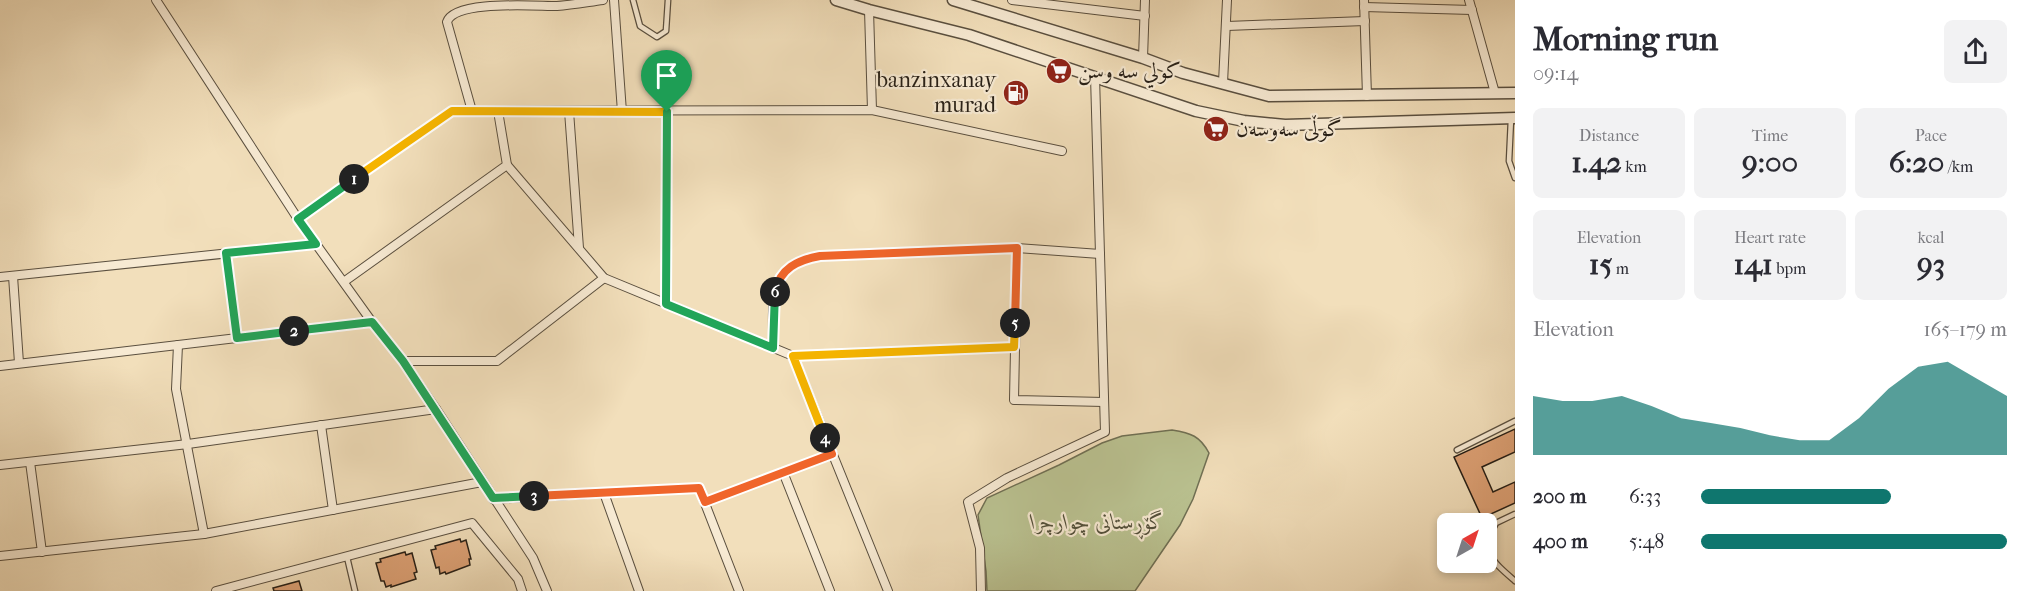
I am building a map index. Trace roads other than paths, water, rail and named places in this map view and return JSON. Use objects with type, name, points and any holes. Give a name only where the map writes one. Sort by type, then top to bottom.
[{"type":"street","points":[[156,0],[298,219],[436,409],[533,558],[547,591]]},
{"type":"street","points":[[472,111],[447,22],[448,16],[455,8],[489,0],[559,6],[603,0]]},
{"type":"street","points":[[614,0],[622,112]]},
{"type":"street","points":[[836,0],[969,35],[1196,111],[1244,122],[1285,125],[1513,119]]},
{"type":"street","points":[[953,0],[970,2],[1183,73],[1269,96],[1515,93]]},
{"type":"street","points":[[1012,0],[1145,16]]},
{"type":"street","points":[[1143,58],[1145,0]]},
{"type":"street","points":[[1223,83],[1227,0]]},
{"type":"street","points":[[1469,0],[1495,93]]},
{"type":"street","points":[[1367,96],[1364,4],[1472,10]]},
{"type":"street","points":[[869,10],[872,110]]},
{"type":"street","points":[[1227,26],[1365,21]]},
{"type":"street","points":[[981,591],[980,548],[968,502],[1007,478],[1105,432],[1095,76]]},
{"type":"street","points":[[298,219],[452,111],[872,110],[1062,151]]},
{"type":"street","points":[[498,111],[507,165],[604,278],[793,356],[1014,347]]},
{"type":"street","points":[[568,111],[579,248]]},
{"type":"street","points":[[666,304],[667,112]]},
{"type":"street","points":[[345,281],[507,165]]},
{"type":"street","points":[[0,277],[316,244]]},
{"type":"street","points":[[773,348],[775,293],[778,279],[788,267],[804,259],[820,256],[1017,248],[1100,254]]},
{"type":"street","points":[[1017,248],[1014,400],[1104,402]]},
{"type":"street","points":[[226,253],[237,338]]},
{"type":"street","points":[[13,276],[20,363]]},
{"type":"street","points":[[403,361],[497,361],[604,278]]},
{"type":"street","points":[[0,366],[372,322]]},
{"type":"street","points":[[177,345],[176,389],[204,534]]},
{"type":"street","points":[[793,356],[888,591]]},
{"type":"street","points":[[0,465],[188,444],[436,409]]},
{"type":"street","points":[[321,425],[333,510]]},
{"type":"street","points":[[705,502],[832,454]]},
{"type":"street","points":[[30,462],[42,552]]},
{"type":"street","points":[[783,472],[830,591]]},
{"type":"street","points":[[0,556],[204,534],[482,482]]},
{"type":"street","points":[[493,498],[699,488],[740,591]]},
{"type":"street","points":[[604,493],[639,591]]},
{"type":"street","points":[[216,591],[472,524],[518,579],[522,591]]},
{"type":"lane","points":[[633,0],[640,26],[657,36],[666,31],[668,0]]},
{"type":"lane","points":[[1513,119],[1509,161],[1515,178]]},
{"type":"lane","points":[[1458,450],[1515,421]]},
{"type":"lane","points":[[1515,514],[1496,523],[1487,543],[1490,554],[1503,571],[1515,581]]},
{"type":"lane","points":[[347,557],[355,591]]},
{"type":"place","name":"كولي سه وسن","points":[[1059,71]]},
{"type":"place","name":"banzinxanay murad","points":[[1016,93]]},
{"type":"place","name":"گوڵی سەوسەن","points":[[1216,129]]},
{"type":"park label","name":"گۆڕستانی چوارچرا","points":[[1098,522]]}]
